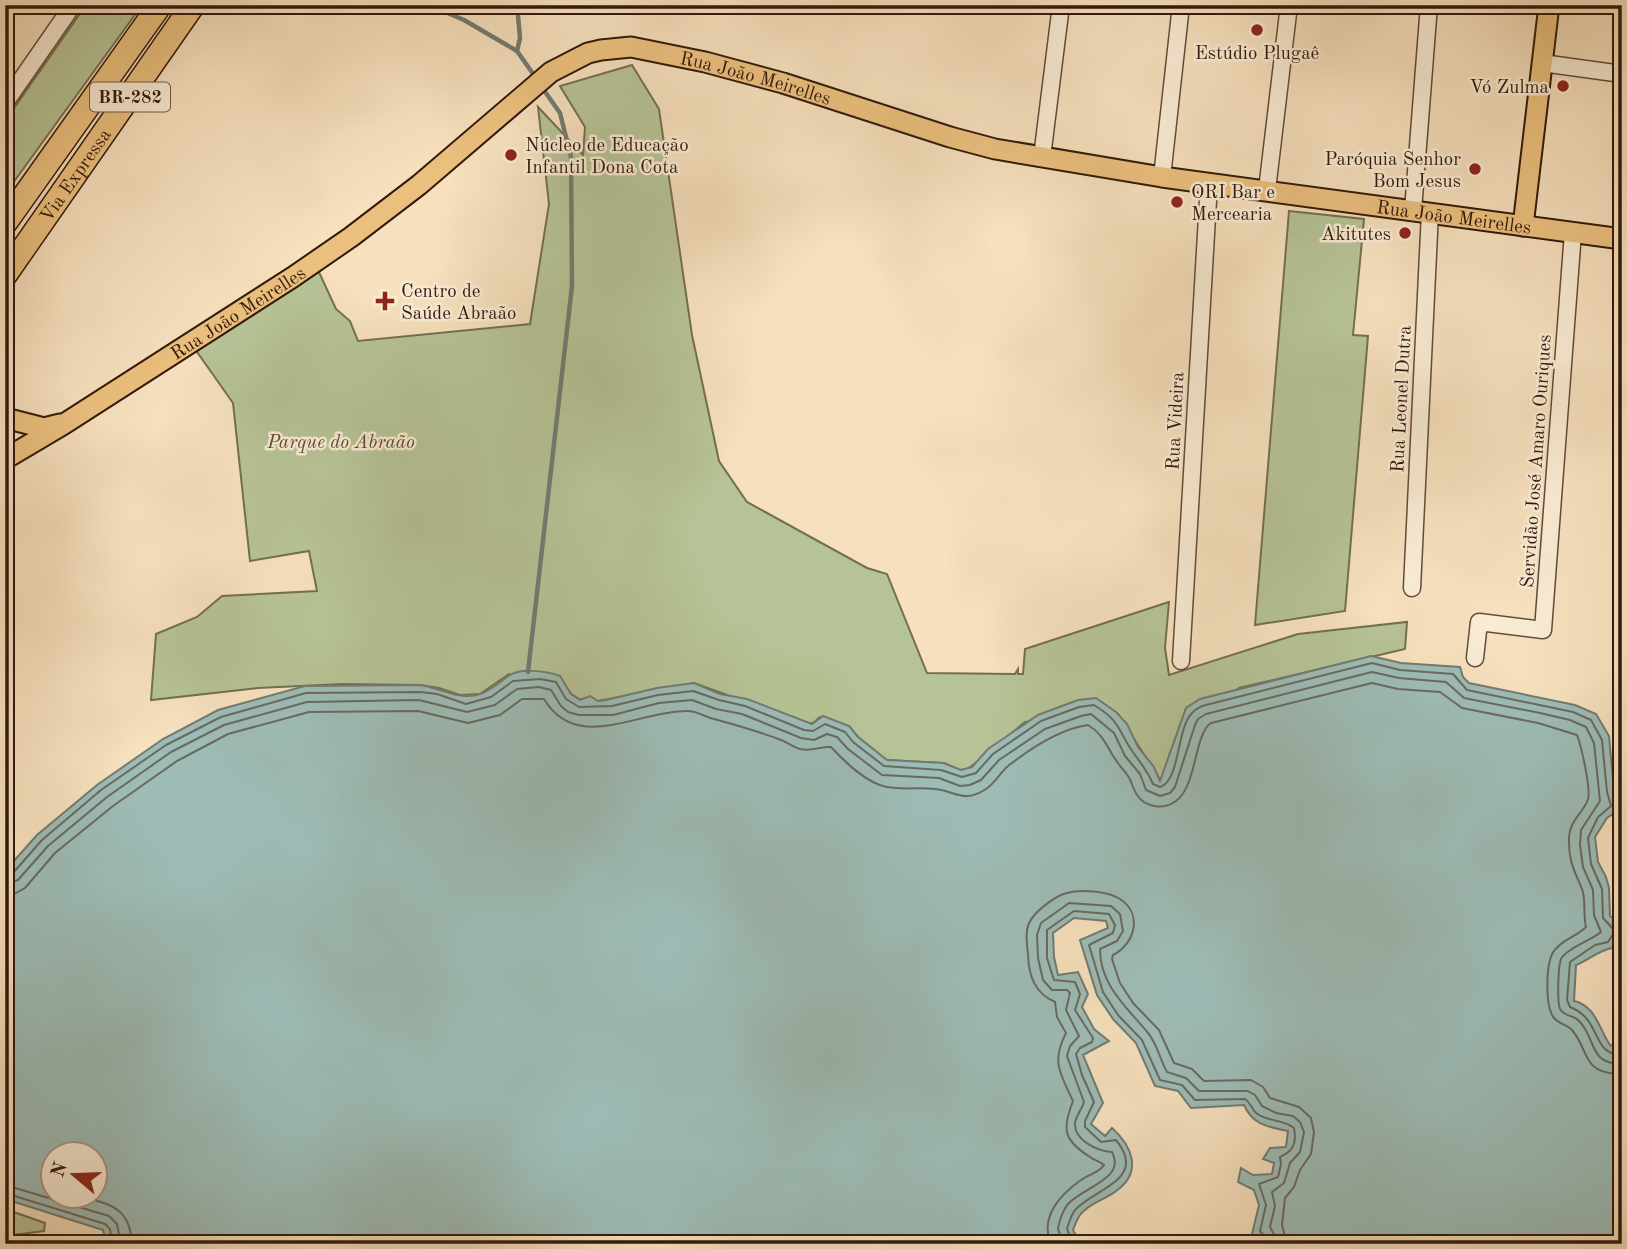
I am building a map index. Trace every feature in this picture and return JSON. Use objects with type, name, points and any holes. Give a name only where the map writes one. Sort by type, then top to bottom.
[{"type":"highway","name":"Via Expressa","points":[[5,223],[160,5]]},
{"type":"highway","name":"Via Expressa","points":[[5,275],[193,5]]},
{"type":"main road","points":[[1524,226],[1549,5]]},
{"type":"main road","name":"Rua João Meirelles","points":[[5,458],[64,424],[351,237],[419,185],[551,72],[587,53],[631,47],[705,62],[783,83],[950,138],[995,149],[1161,177],[1622,239]]},
{"type":"main road","points":[[5,418],[44,428],[64,424]]},
{"type":"street","points":[[5,103],[73,5]]},
{"type":"street","points":[[1042,157],[1061,5]]},
{"type":"street","points":[[1161,177],[1181,5]]},
{"type":"street","points":[[1267,190],[1289,5]]},
{"type":"street","name":"Rua Leonel Dutra","points":[[1412,588],[1429,5]]},
{"type":"street","points":[[1542,63],[1622,74]]},
{"type":"street","name":"Rua Videira","points":[[1181,661],[1209,183]]},
{"type":"street","name":"Servidão José Amaro Ouriques","points":[[1475,659],[1479,622],[1543,630],[1573,232]]},
{"type":"green space","points":[[86,5],[142,5],[5,194],[5,121]]},
{"type":"green space","name":"Parque do Abraão","points":[[632,65],[659,109],[692,335],[719,461],[747,502],[867,568],[887,574],[927,673],[1015,674],[1018,669],[1018,674],[1023,674],[1025,649],[1169,602],[1165,648],[1169,675],[1298,634],[1407,622],[1405,649],[1239,688],[1173,747],[1161,781],[1118,714],[1025,722],[968,769],[960,770],[944,763],[886,760],[849,726],[820,717],[813,723],[806,723],[694,683],[598,701],[579,699],[509,674],[480,694],[460,695],[420,685],[342,684],[258,688],[151,700],[156,634],[197,617],[222,596],[317,591],[309,551],[250,561],[233,403],[195,349],[318,270],[336,309],[350,321],[358,341],[530,324],[549,204],[538,107],[583,155],[585,127],[560,86]]},
{"type":"green space","points":[[1289,211],[1364,219],[1353,335],[1368,336],[1345,611],[1255,625]]},
{"type":"green space","points":[[5,1209],[45,1223],[44,1231],[5,1236]]},
{"type":"water","points":[[1371,656],[1401,663],[1460,667],[1463,677],[1469,683],[1575,705],[1596,714],[1609,736],[1614,791],[1620,809],[1607,818],[1595,837],[1598,862],[1609,888],[1610,916],[1620,923],[1621,931],[1612,948],[1576,965],[1574,1001],[1592,1013],[1610,1045],[1622,1048],[1622,1093],[1618,1102],[1622,1104],[1622,1244],[1263,1244],[1252,1234],[1259,1205],[1254,1190],[1238,1182],[1241,1168],[1253,1175],[1272,1174],[1274,1163],[1263,1159],[1270,1148],[1286,1147],[1288,1131],[1257,1121],[1244,1105],[1191,1108],[1178,1091],[1155,1086],[1136,1043],[1113,1019],[1097,995],[1080,940],[1108,928],[1106,921],[1074,918],[1053,933],[1058,975],[1078,972],[1088,994],[1082,1007],[1094,1029],[1109,1041],[1083,1055],[1103,1103],[1091,1124],[1105,1136],[1112,1128],[1125,1143],[1132,1159],[1130,1176],[1124,1184],[1088,1207],[1079,1217],[1073,1230],[1081,1244],[106,1244],[103,1230],[40,1210],[108,1210],[108,1140],[38,1140],[38,1209],[5,1199],[5,871],[37,835],[97,785],[163,739],[218,710],[305,686],[420,685],[457,695],[474,696],[489,690],[512,674],[525,671],[540,671],[560,676],[571,694],[580,700],[590,696],[598,701],[606,700],[657,688],[694,683],[720,694],[747,699],[812,724],[823,716],[849,726],[858,737],[887,760],[943,763],[961,770],[972,767],[988,749],[1038,715],[1078,700],[1096,698],[1116,712],[1127,724],[1160,781],[1186,708],[1200,699]]},
{"type":"waterway","points":[[429,5],[464,20],[517,51]]},
{"type":"waterway","points":[[517,5],[520,38],[517,51],[536,78]]},
{"type":"waterway","points":[[528,672],[572,286],[571,157],[560,113],[541,86]]},
{"type":"place","name":"Estúdio Plugaê","points":[[1257,30]]},
{"type":"place","name":"Vó Zulma","points":[[1563,86]]},
{"type":"place","name":"Núcleo de Educação Infantil Dona Cota","points":[[511,155]]},
{"type":"place","name":"Paróquia Senhor Bom Jesus","points":[[1475,169]]},
{"type":"place","name":"ORI Bar e Mercearia","points":[[1177,202]]},
{"type":"place","name":"Akitutes","points":[[1405,233]]},
{"type":"place","name":"Centro de Saúde Abraão","points":[[385,301]]}]
